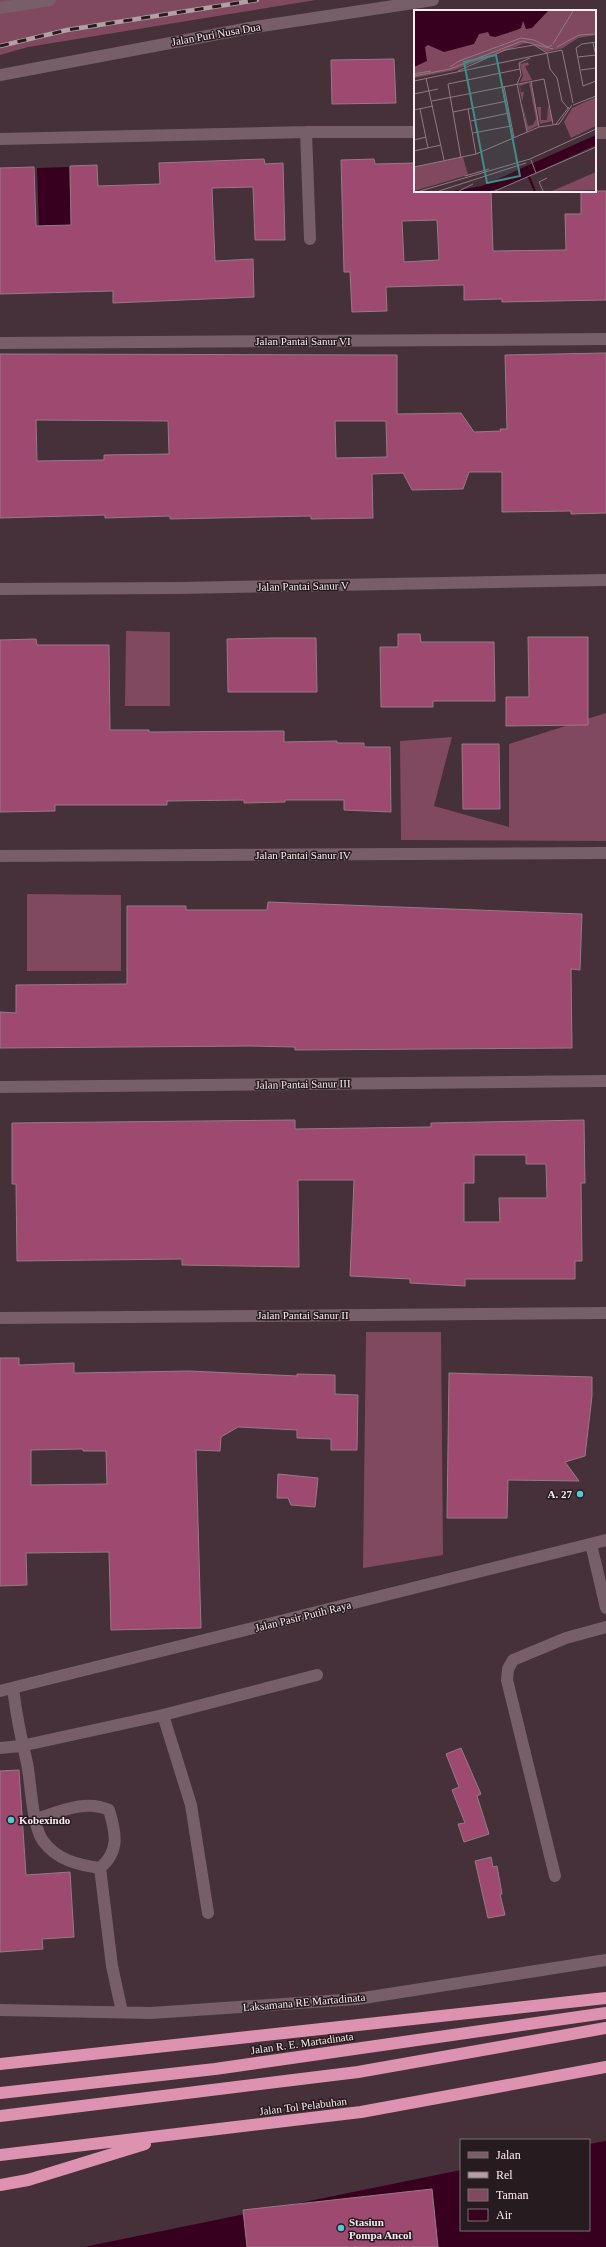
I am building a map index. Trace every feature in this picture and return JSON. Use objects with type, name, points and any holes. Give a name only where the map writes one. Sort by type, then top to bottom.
[{"type":"highway","points":[[6,2064],[606,1998]]},
{"type":"highway","name":"Jalan R. E. Martadinata","points":[[0,2093],[215,2069],[606,2012]]},
{"type":"highway","points":[[0,2116],[358,2072],[606,2028]]},
{"type":"highway","name":"Jalan Tol Pelabuhan","points":[[0,2155],[361,2112],[606,2067]]},
{"type":"highway","points":[[0,2185],[28,2180],[173,2135]]},
{"type":"street","points":[[0,8],[50,0]]},
{"type":"street","name":"Jalan Puri Nusa Dua","points":[[0,75],[255,27],[433,0]]},
{"type":"street","points":[[306,132],[310,239]]},
{"type":"street","points":[[0,140],[306,132],[414,132]]},
{"type":"street","name":"Jalan Pantai Sanur VI","points":[[0,343],[606,339]]},
{"type":"street","name":"Jalan Pantai Sanur V","points":[[0,589],[186,588],[606,580]]},
{"type":"street","name":"Jalan Pantai Sanur IV","points":[[0,856],[606,853]]},
{"type":"street","name":"Jalan Pantai Sanur III","points":[[0,1087],[606,1081]]},
{"type":"street","name":"Jalan Pantai Sanur II","points":[[0,1318],[606,1313]]},
{"type":"street","name":"Jalan Pasir Putih Raya","points":[[0,1691],[606,1540]]},
{"type":"street","points":[[591,1544],[606,1608]]},
{"type":"street","points":[[555,1876],[507,1680],[508,1669],[512,1660],[520,1656],[566,1638],[606,1627]]},
{"type":"street","points":[[0,1748],[21,1746],[162,1715],[317,1675]]},
{"type":"street","points":[[12,1688],[21,1746],[27,1763],[36,1818],[42,1840],[52,1850],[72,1862],[100,1868]]},
{"type":"street","points":[[162,1715],[191,1805],[208,1913]]},
{"type":"street","points":[[36,1818],[81,1806],[98,1805],[109,1810],[114,1828],[114,1846],[110,1859],[100,1868]]},
{"type":"street","points":[[100,1868],[112,1966],[122,2012]]},
{"type":"street","name":"Laksamana RE Martadinata","points":[[0,2010],[151,2013],[356,1999],[606,1960]]},
{"type":"green space","points":[[0,0],[316,0],[28,47],[0,55]]},
{"type":"green space","points":[[126,631],[170,632],[170,706],[125,706]]},
{"type":"green space","points":[[606,713],[606,841],[401,840],[400,741],[452,737],[434,806],[509,827],[509,744]]},
{"type":"green space","points":[[27,894],[121,895],[121,971],[27,971]]},
{"type":"green space","points":[[366,1332],[441,1332],[443,1555],[363,1568]]},
{"type":"water","points":[[69,167],[71,226],[39,226],[37,168]]},
{"type":"water","points":[[606,2141],[606,2247],[84,2247],[460,2170],[460,2231],[590,2231],[590,2144]]},
{"type":"building","points":[[394,59],[396,103],[332,104],[331,60]]},
{"type":"building","points":[[264,159],[265,164],[283,163],[285,240],[255,240],[253,187],[212,188],[215,261],[253,259],[254,297],[113,303],[113,291],[0,294],[0,168],[34,167],[36,226],[71,225],[70,166],[97,165],[98,186],[160,184],[159,163]]},
{"type":"building","points":[[374,159],[375,164],[414,163],[414,192],[491,192],[493,251],[566,250],[565,214],[581,214],[581,192],[606,191],[606,300],[502,302],[502,299],[464,300],[464,285],[386,287],[387,311],[352,312],[350,272],[344,272],[341,160]],"holes":[[[437,220],[439,260],[404,262],[402,221]]]},
{"type":"building","points":[[606,353],[606,513],[571,514],[571,511],[502,512],[502,472],[469,472],[463,489],[412,490],[403,473],[372,474],[373,518],[311,519],[311,516],[170,519],[170,516],[105,518],[105,515],[0,518],[0,354],[397,355],[397,414],[461,413],[474,432],[501,431],[500,429],[507,429],[505,355]],"holes":[[[36,420],[168,421],[169,454],[104,455],[104,460],[37,461]],[[335,421],[386,421],[387,457],[336,458]]]},
{"type":"building","points":[[398,634],[420,634],[421,642],[494,642],[495,701],[433,701],[433,707],[381,707],[380,647],[398,647]]},
{"type":"building","points":[[528,637],[588,637],[588,725],[506,726],[506,697],[529,697]]},
{"type":"building","points":[[316,638],[317,692],[228,692],[227,639]]},
{"type":"building","points":[[36,639],[37,645],[109,645],[110,730],[149,730],[149,732],[284,731],[284,742],[337,741],[337,743],[364,743],[364,747],[390,747],[391,812],[344,810],[344,800],[285,800],[285,802],[244,803],[244,800],[167,801],[167,805],[55,805],[55,811],[0,812],[0,640]]},
{"type":"building","points":[[462,744],[499,744],[500,809],[463,809]]},
{"type":"building","points":[[268,902],[582,914],[580,970],[571,969],[572,1048],[295,1050],[295,1047],[249,1046],[0,1048],[0,1012],[16,1013],[16,985],[127,984],[127,906],[186,906],[186,910],[267,910]]},
{"type":"building","points":[[295,1120],[295,1129],[431,1127],[431,1123],[584,1120],[585,1183],[581,1183],[582,1261],[575,1261],[575,1279],[465,1279],[465,1286],[410,1283],[410,1279],[350,1276],[354,1180],[298,1180],[299,1267],[182,1265],[182,1259],[17,1261],[16,1184],[12,1184],[12,1123]],"holes":[[[474,1155],[526,1155],[526,1164],[546,1164],[547,1198],[499,1198],[500,1222],[464,1222],[464,1183],[474,1183]]]},
{"type":"building","points":[[0,1358],[19,1358],[19,1365],[74,1363],[74,1373],[189,1371],[297,1376],[297,1374],[335,1375],[335,1394],[358,1395],[357,1450],[331,1450],[331,1439],[297,1438],[297,1430],[238,1427],[221,1437],[220,1451],[196,1450],[201,1628],[111,1630],[109,1552],[26,1553],[27,1585],[0,1586]],"holes":[[[83,1449],[83,1451],[106,1451],[107,1484],[31,1485],[31,1450]]]},
{"type":"building","points":[[449,1373],[592,1377],[592,1396],[585,1456],[565,1462],[579,1481],[508,1480],[507,1518],[447,1518]]},
{"type":"building","points":[[278,1474],[318,1478],[315,1507],[291,1505],[288,1498],[277,1498]]},
{"type":"building","points":[[461,1748],[481,1794],[477,1796],[489,1834],[464,1842],[458,1824],[465,1823],[452,1790],[459,1787],[446,1754]]},
{"type":"building","points":[[19,1770],[26,1875],[70,1872],[74,1937],[42,1939],[43,1949],[0,1952],[0,1771]]},
{"type":"building","points":[[491,1857],[493,1867],[497,1866],[502,1894],[500,1894],[505,1915],[488,1918],[475,1861]]},
{"type":"building","name":"Stasiun Pompa Ancol","points":[[432,2189],[438,2247],[247,2247],[243,2210]]},
{"type":"railway","points":[[0,46],[67,30],[257,0]]},
{"type":"place","name":"A. 27","points":[[580,1494]]},
{"type":"place","name":"Kobexindo","points":[[11,1820]]},
{"type":"place","name":"Stasiun Pompa Ancol","points":[[341,2228]]}]
